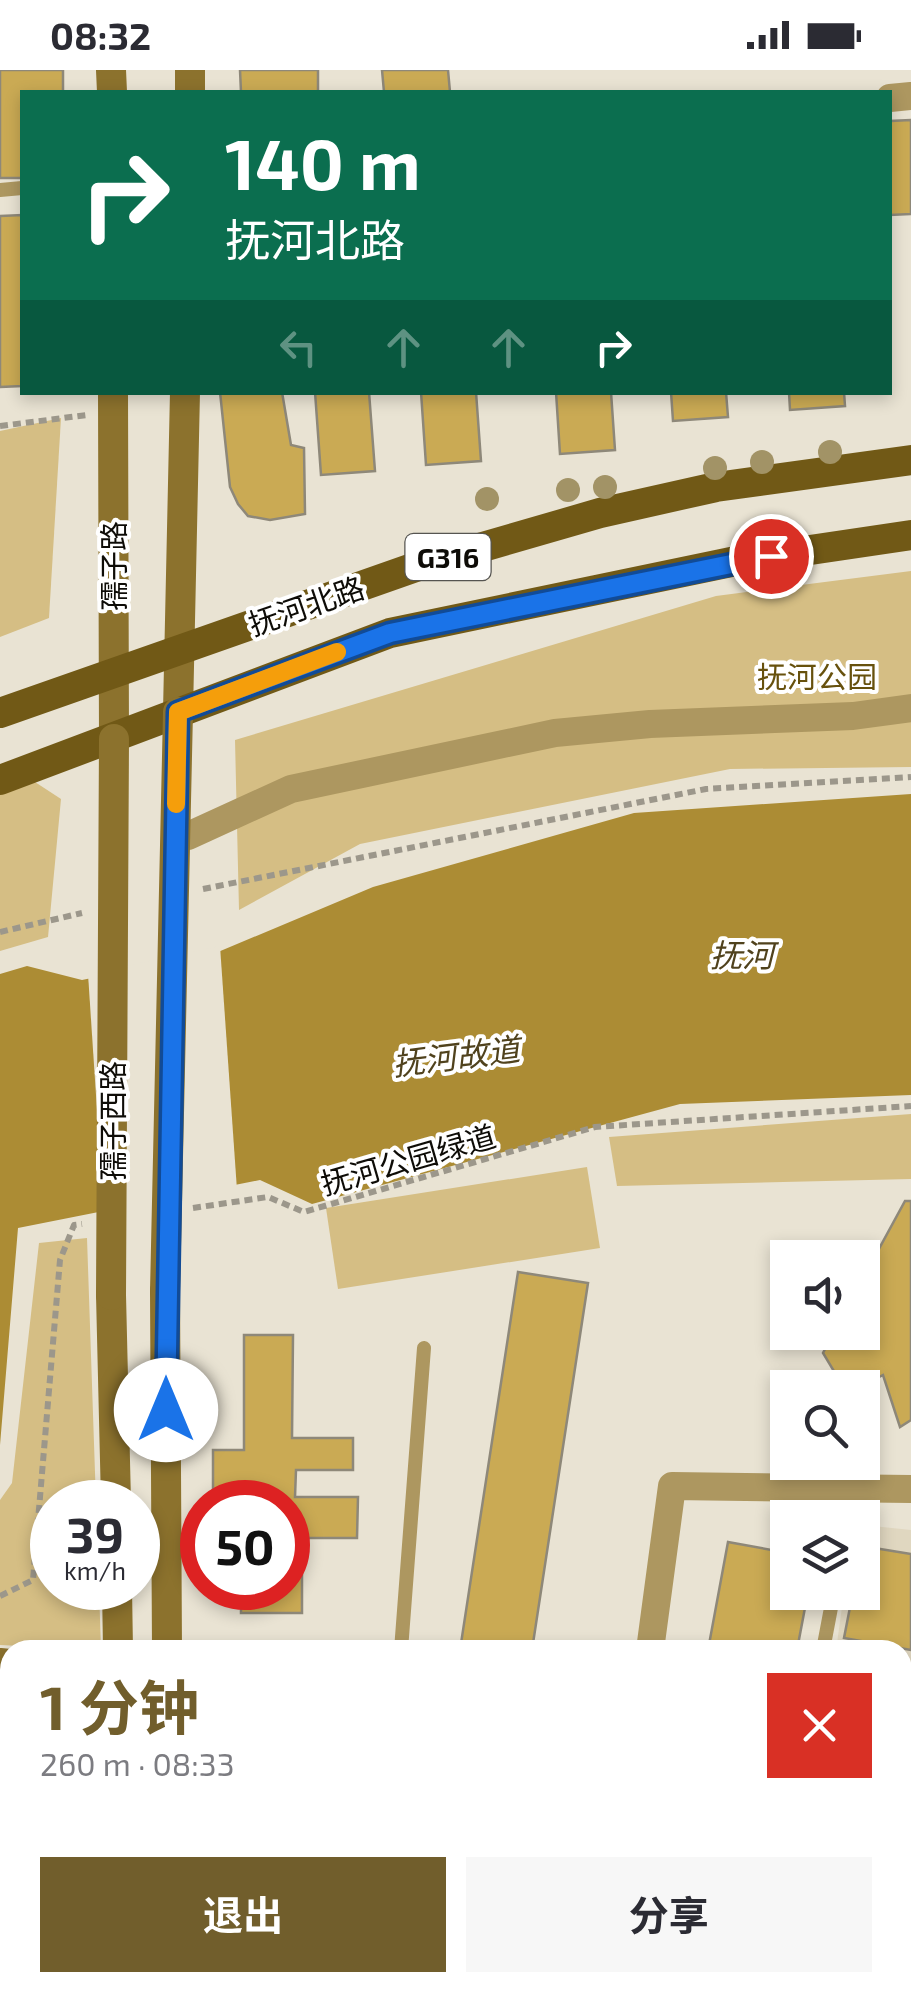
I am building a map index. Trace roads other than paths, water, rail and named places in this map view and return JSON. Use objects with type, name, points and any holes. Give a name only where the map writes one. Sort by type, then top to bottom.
[{"type":"main road","points":[[178,712],[185,395]]},
{"type":"main road","name":"孺子路","points":[[113,402],[114,739]]},
{"type":"main road","name":"抚河北路","points":[[0,713],[424,564],[600,512],[716,487],[911,460]]},
{"type":"main road","name":"抚河北路","points":[[0,780],[390,633],[736,561],[911,535]]},
{"type":"main road","name":"孺子西路","points":[[167,1640],[165,1290],[178,712]]},
{"type":"main road","name":"孺子西路","points":[[114,739],[111,1295],[115,1480]]},
{"type":"main road","points":[[117,1610],[118,1640]]},
{"type":"street","points":[[188,836],[290,789],[555,733],[853,716],[911,708]]},
{"type":"street","points":[[651,1640],[672,1486],[911,1489]]},
{"type":"lane","points":[[402,1640],[424,1348]]},
{"type":"lane","points":[[825,1640],[831,1610]]},
{"type":"water","name":"抚河","points":[[911,794],[911,1095],[680,1104],[312,1204],[260,1180],[18,1228],[0,1445],[0,974],[27,966],[82,980],[218,952],[373,887],[634,813]]},
{"type":"park label","name":"抚河公园","points":[[817,676]]},
{"type":"water label","name":"抚河故道","points":[[456,1055]]}]
